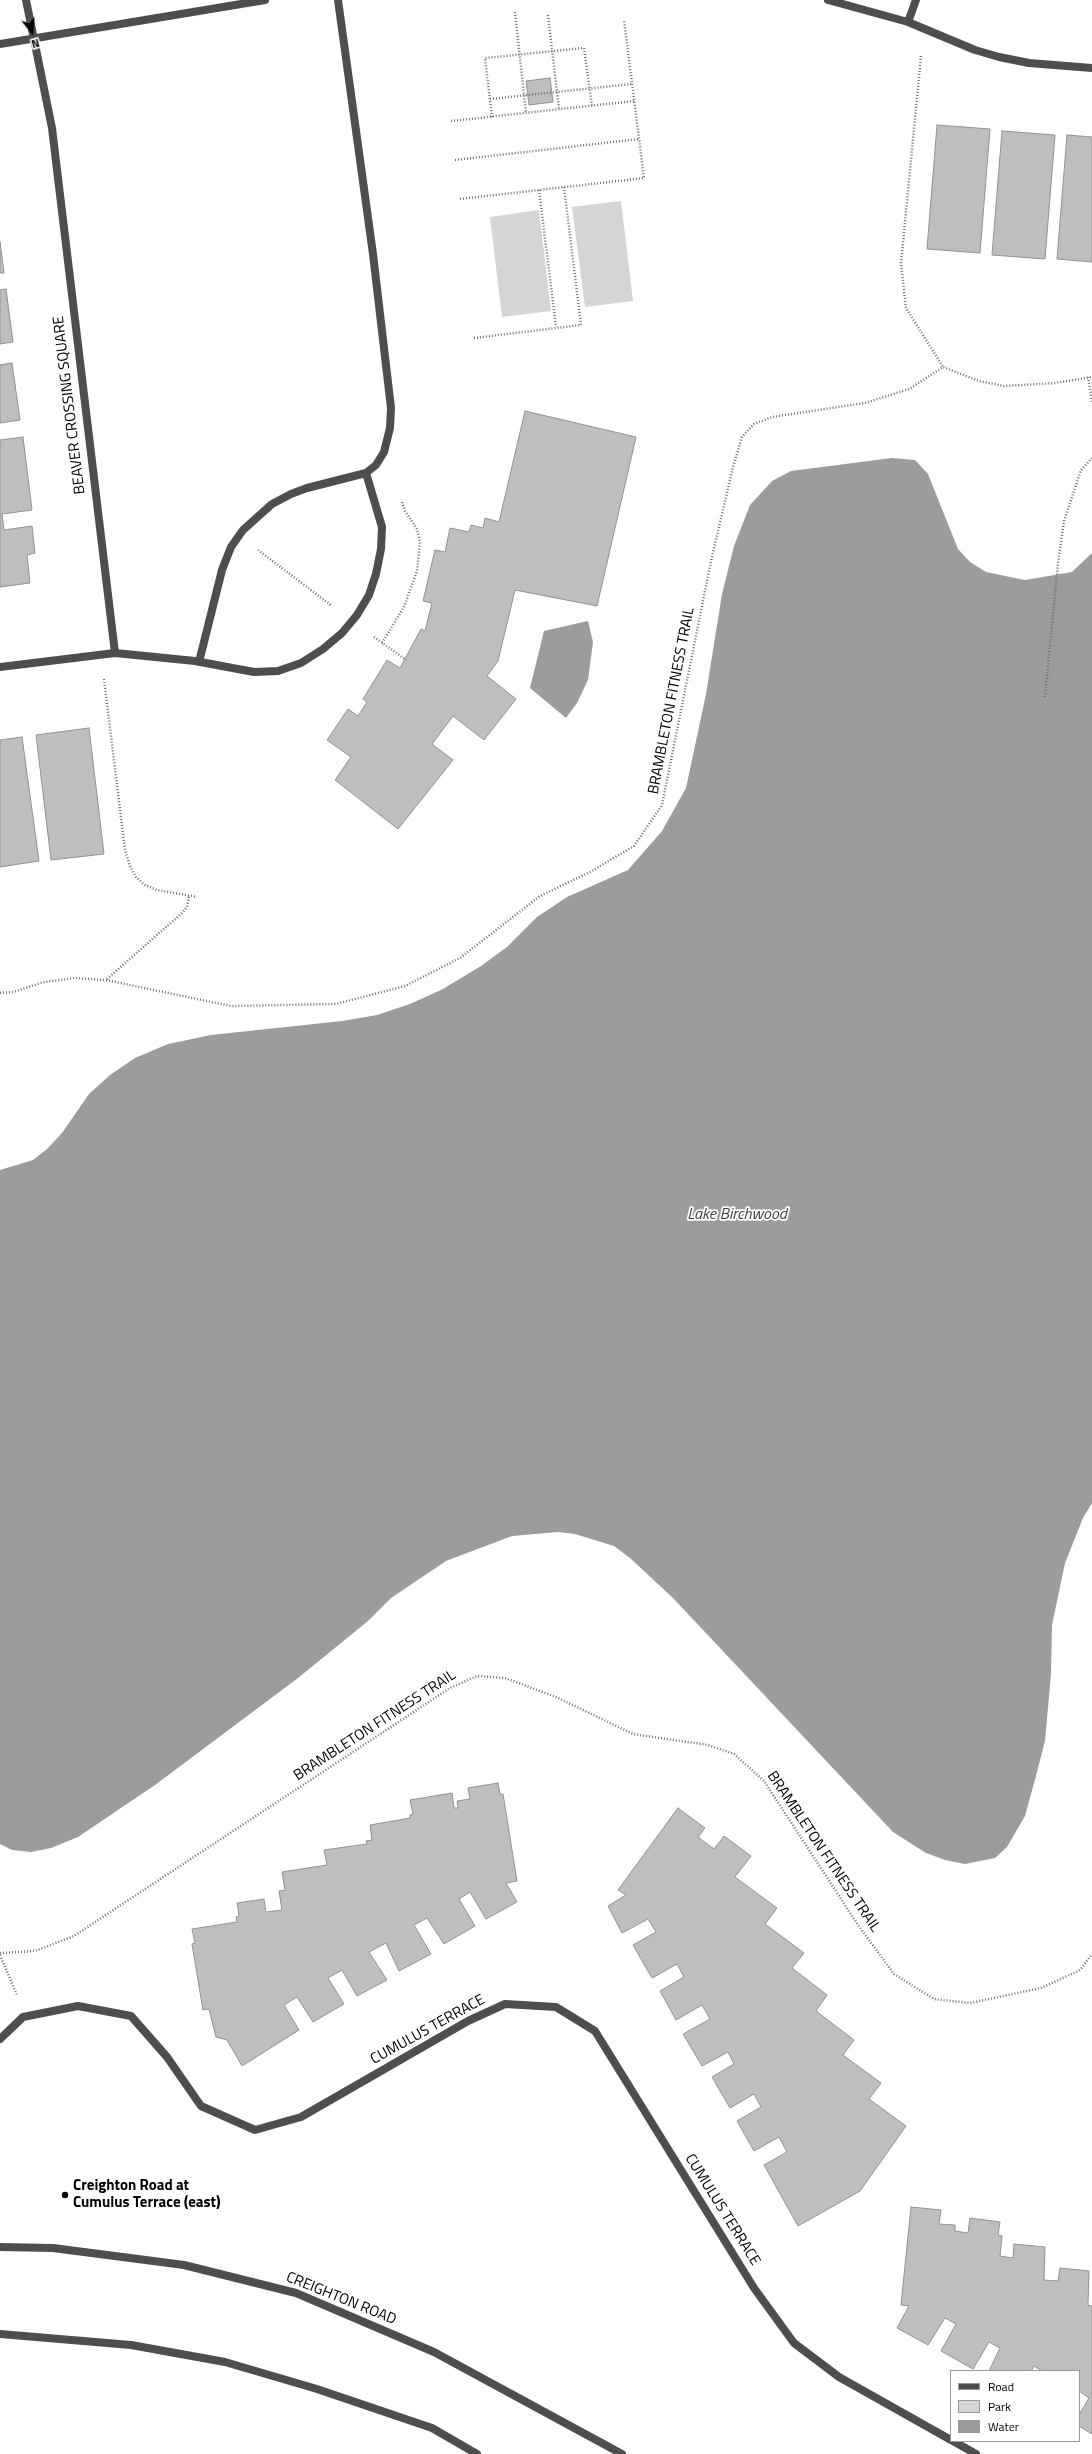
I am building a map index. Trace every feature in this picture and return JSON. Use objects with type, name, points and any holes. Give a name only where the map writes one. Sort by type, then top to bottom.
[{"type":"street","name":"BEAVER CROSSING SQUARE","points":[[26,0],[52,128],[115,653]]},
{"type":"street","points":[[0,44],[264,0]]},
{"type":"street","points":[[199,662],[222,570],[231,547],[243,530],[261,513],[290,494],[306,488],[329,484],[366,473],[376,465],[384,452],[390,428],[391,408],[356,126],[338,0]]},
{"type":"street","points":[[828,0],[908,22],[974,50],[999,57],[1029,63],[1092,68]]},
{"type":"street","points":[[908,22],[916,0]]},
{"type":"street","points":[[0,667],[115,653],[199,662],[254,672],[278,671],[302,663],[323,649],[347,627],[369,595],[381,549],[382,527],[366,473]]},
{"type":"street","name":"CUMULUS TERRACE","points":[[23,2018],[78,2006],[131,2016],[167,2057],[201,2106],[255,2130],[301,2117],[468,2021],[505,2004],[556,2007],[595,2031],[754,2288],[794,2343],[839,2377],[950,2439]]},
{"type":"street","points":[[0,2039],[23,2018]]},
{"type":"street","name":"CREIGHTON ROAD","points":[[0,2247],[53,2248],[184,2265],[296,2293],[434,2352],[622,2454]]},
{"type":"street","points":[[0,2334],[131,2345],[225,2362],[318,2389],[432,2428],[477,2454]]},
{"type":"street","name":"CUMULUS TERRACE","points":[[955,2442],[976,2454]]},
{"type":"path","points":[[515,12],[526,113]]},
{"type":"path","points":[[548,15],[560,109]]},
{"type":"path","points":[[460,199],[644,178],[624,20]]},
{"type":"path","points":[[492,116],[485,58],[552,51],[584,48],[592,106]]},
{"type":"path","points":[[921,56],[902,264],[906,308],[943,367],[978,381],[1004,386],[1055,384],[1092,377]]},
{"type":"path","points":[[490,99],[632,84]]},
{"type":"path","points":[[451,121],[634,101]]},
{"type":"path","points":[[455,160],[639,139]]},
{"type":"path","points":[[474,338],[581,325],[564,187]]},
{"type":"path","points":[[539,190],[556,327]]},
{"type":"path","name":"BRAMBLETON FITNESS TRAIL","points":[[0,993],[13,992],[44,982],[76,978],[106,980],[231,1006],[336,1004],[405,986],[460,958],[540,896],[590,872],[634,846],[662,805],[711,561],[742,437],[754,424],[772,417],[866,403],[909,389],[943,367]]},
{"type":"path","points":[[1088,377],[1092,402]]},
{"type":"path","points":[[1045,697],[1058,564],[1064,521],[1081,470],[1092,458]]},
{"type":"path","points":[[382,643],[404,607],[417,571],[420,542],[417,529],[405,511],[402,502]]},
{"type":"path","points":[[256,548],[332,606]]},
{"type":"path","points":[[374,637],[406,660]]},
{"type":"path","points":[[104,677],[125,850],[130,866],[136,877],[145,884],[157,890],[197,897]]},
{"type":"path","points":[[106,980],[182,913],[187,907],[189,896]]},
{"type":"path","name":"BRAMBLETON FITNESS TRAIL","points":[[0,1954],[36,1951],[74,1936],[450,1688],[477,1676],[506,1678],[556,1697],[633,1734],[708,1745],[734,1754],[764,1781],[858,1925],[894,1974],[934,1999],[970,2003],[1041,1988],[1080,1970],[1092,1954]]},
{"type":"path","points":[[0,1954],[15,1988],[23,2018]]},
{"type":"green space","points":[[621,201],[633,301],[585,307],[572,207]]},
{"type":"green space","points":[[539,210],[551,311],[502,317],[490,217]]},
{"type":"water","name":"Lake Birchwood","points":[[892,458],[915,460],[928,474],[958,549],[970,562],[986,572],[1025,580],[1072,572],[1092,553],[1092,1503],[1083,1518],[1065,1563],[1052,1625],[1051,1674],[1045,1741],[1025,1816],[1007,1847],[995,1858],[965,1864],[945,1860],[926,1853],[893,1832],[673,1598],[630,1558],[614,1546],[575,1534],[558,1532],[512,1536],[446,1561],[391,1598],[368,1621],[298,1678],[155,1785],[78,1837],[51,1848],[31,1852],[12,1850],[0,1844],[0,1170],[33,1160],[47,1149],[62,1133],[89,1094],[110,1075],[135,1058],[168,1044],[211,1035],[342,1021],[377,1015],[410,1004],[443,989],[481,966],[507,947],[537,917],[567,897],[628,870],[662,831],[686,788],[706,694],[722,594],[734,546],[750,505],[772,481],[791,471]]},
{"type":"water","points":[[588,621],[593,642],[588,680],[577,703],[566,718],[530,688],[544,631]]},
{"type":"building","points":[[550,78],[553,102],[529,105],[526,81]]},
{"type":"building","points":[[937,125],[990,129],[980,253],[927,249]]},
{"type":"building","points":[[1002,131],[1055,135],[1045,259],[992,255]]},
{"type":"building","points":[[1067,135],[1092,137],[1092,262],[1057,259]]},
{"type":"building","points":[[0,242],[4,273],[0,273]]},
{"type":"building","points":[[6,289],[13,342],[0,344],[0,290]]},
{"type":"building","points":[[12,363],[20,420],[0,423],[0,365]]},
{"type":"building","points":[[525,411],[636,437],[597,606],[515,590],[498,661],[487,676],[516,699],[484,740],[453,716],[432,744],[453,760],[398,829],[335,780],[351,757],[327,740],[348,709],[358,716],[367,702],[363,699],[387,660],[400,668],[421,629],[425,631],[432,603],[423,601],[435,550],[445,552],[450,528],[469,532],[471,525],[483,528],[485,518],[499,522]]},
{"type":"building","points":[[23,437],[32,510],[2,514],[4,530],[32,526],[35,553],[27,555],[30,583],[0,587],[0,440]]},
{"type":"building","points":[[89,728],[104,854],[51,860],[36,735]]},
{"type":"building","points":[[22,737],[39,861],[0,867],[0,740]]},
{"type":"building","points":[[498,1783],[500,1794],[503,1794],[517,1881],[506,1883],[517,1902],[486,1919],[470,1892],[459,1899],[475,1926],[444,1944],[427,1918],[414,1925],[431,1954],[399,1971],[386,1943],[369,1952],[387,1980],[357,1996],[342,1970],[328,1978],[344,2004],[313,2022],[297,1997],[284,2005],[299,2030],[242,2066],[227,2040],[216,2037],[209,2009],[203,2010],[192,1944],[195,1943],[192,1929],[237,1922],[236,1917],[239,1916],[237,1903],[264,1899],[266,1912],[282,1910],[279,1891],[285,1890],[282,1872],[327,1865],[324,1850],[367,1844],[366,1841],[372,1840],[370,1825],[410,1818],[410,1815],[413,1814],[410,1800],[452,1793],[454,1808],[458,1808],[457,1801],[470,1799],[468,1788]]},
{"type":"building","points":[[678,1808],[705,1828],[698,1837],[714,1849],[724,1836],[751,1856],[735,1877],[777,1908],[765,1924],[804,1953],[792,1968],[827,1995],[816,2011],[854,2040],[843,2055],[881,2083],[869,2099],[906,2126],[860,2191],[798,2226],[764,2165],[787,2152],[779,2137],[754,2151],[737,2121],[761,2107],[754,2094],[730,2108],[712,2077],[734,2064],[728,2052],[702,2066],[683,2034],[710,2019],[702,2005],[676,2020],[660,1991],[684,1977],[677,1964],[652,1978],[633,1945],[656,1932],[648,1919],[622,1933],[608,1906],[626,1895],[618,1890]]},
{"type":"building","points":[[911,2207],[941,2210],[939,2224],[955,2225],[955,2231],[968,2233],[970,2218],[1000,2222],[998,2235],[1002,2236],[1000,2256],[1013,2258],[1014,2244],[1045,2247],[1044,2280],[1058,2281],[1060,2268],[1089,2271],[1088,2305],[1092,2306],[1092,2434],[1080,2427],[1080,2413],[1089,2398],[1080,2392],[1080,2370],[1040,2370],[1034,2366],[1032,2370],[989,2370],[1000,2348],[989,2342],[973,2369],[941,2351],[956,2324],[945,2318],[928,2345],[897,2328],[909,2306],[901,2305]]},
{"type":"place","name":"Creighton Road at Cumulus Terrace (east)","points":[[65,2195]]}]
